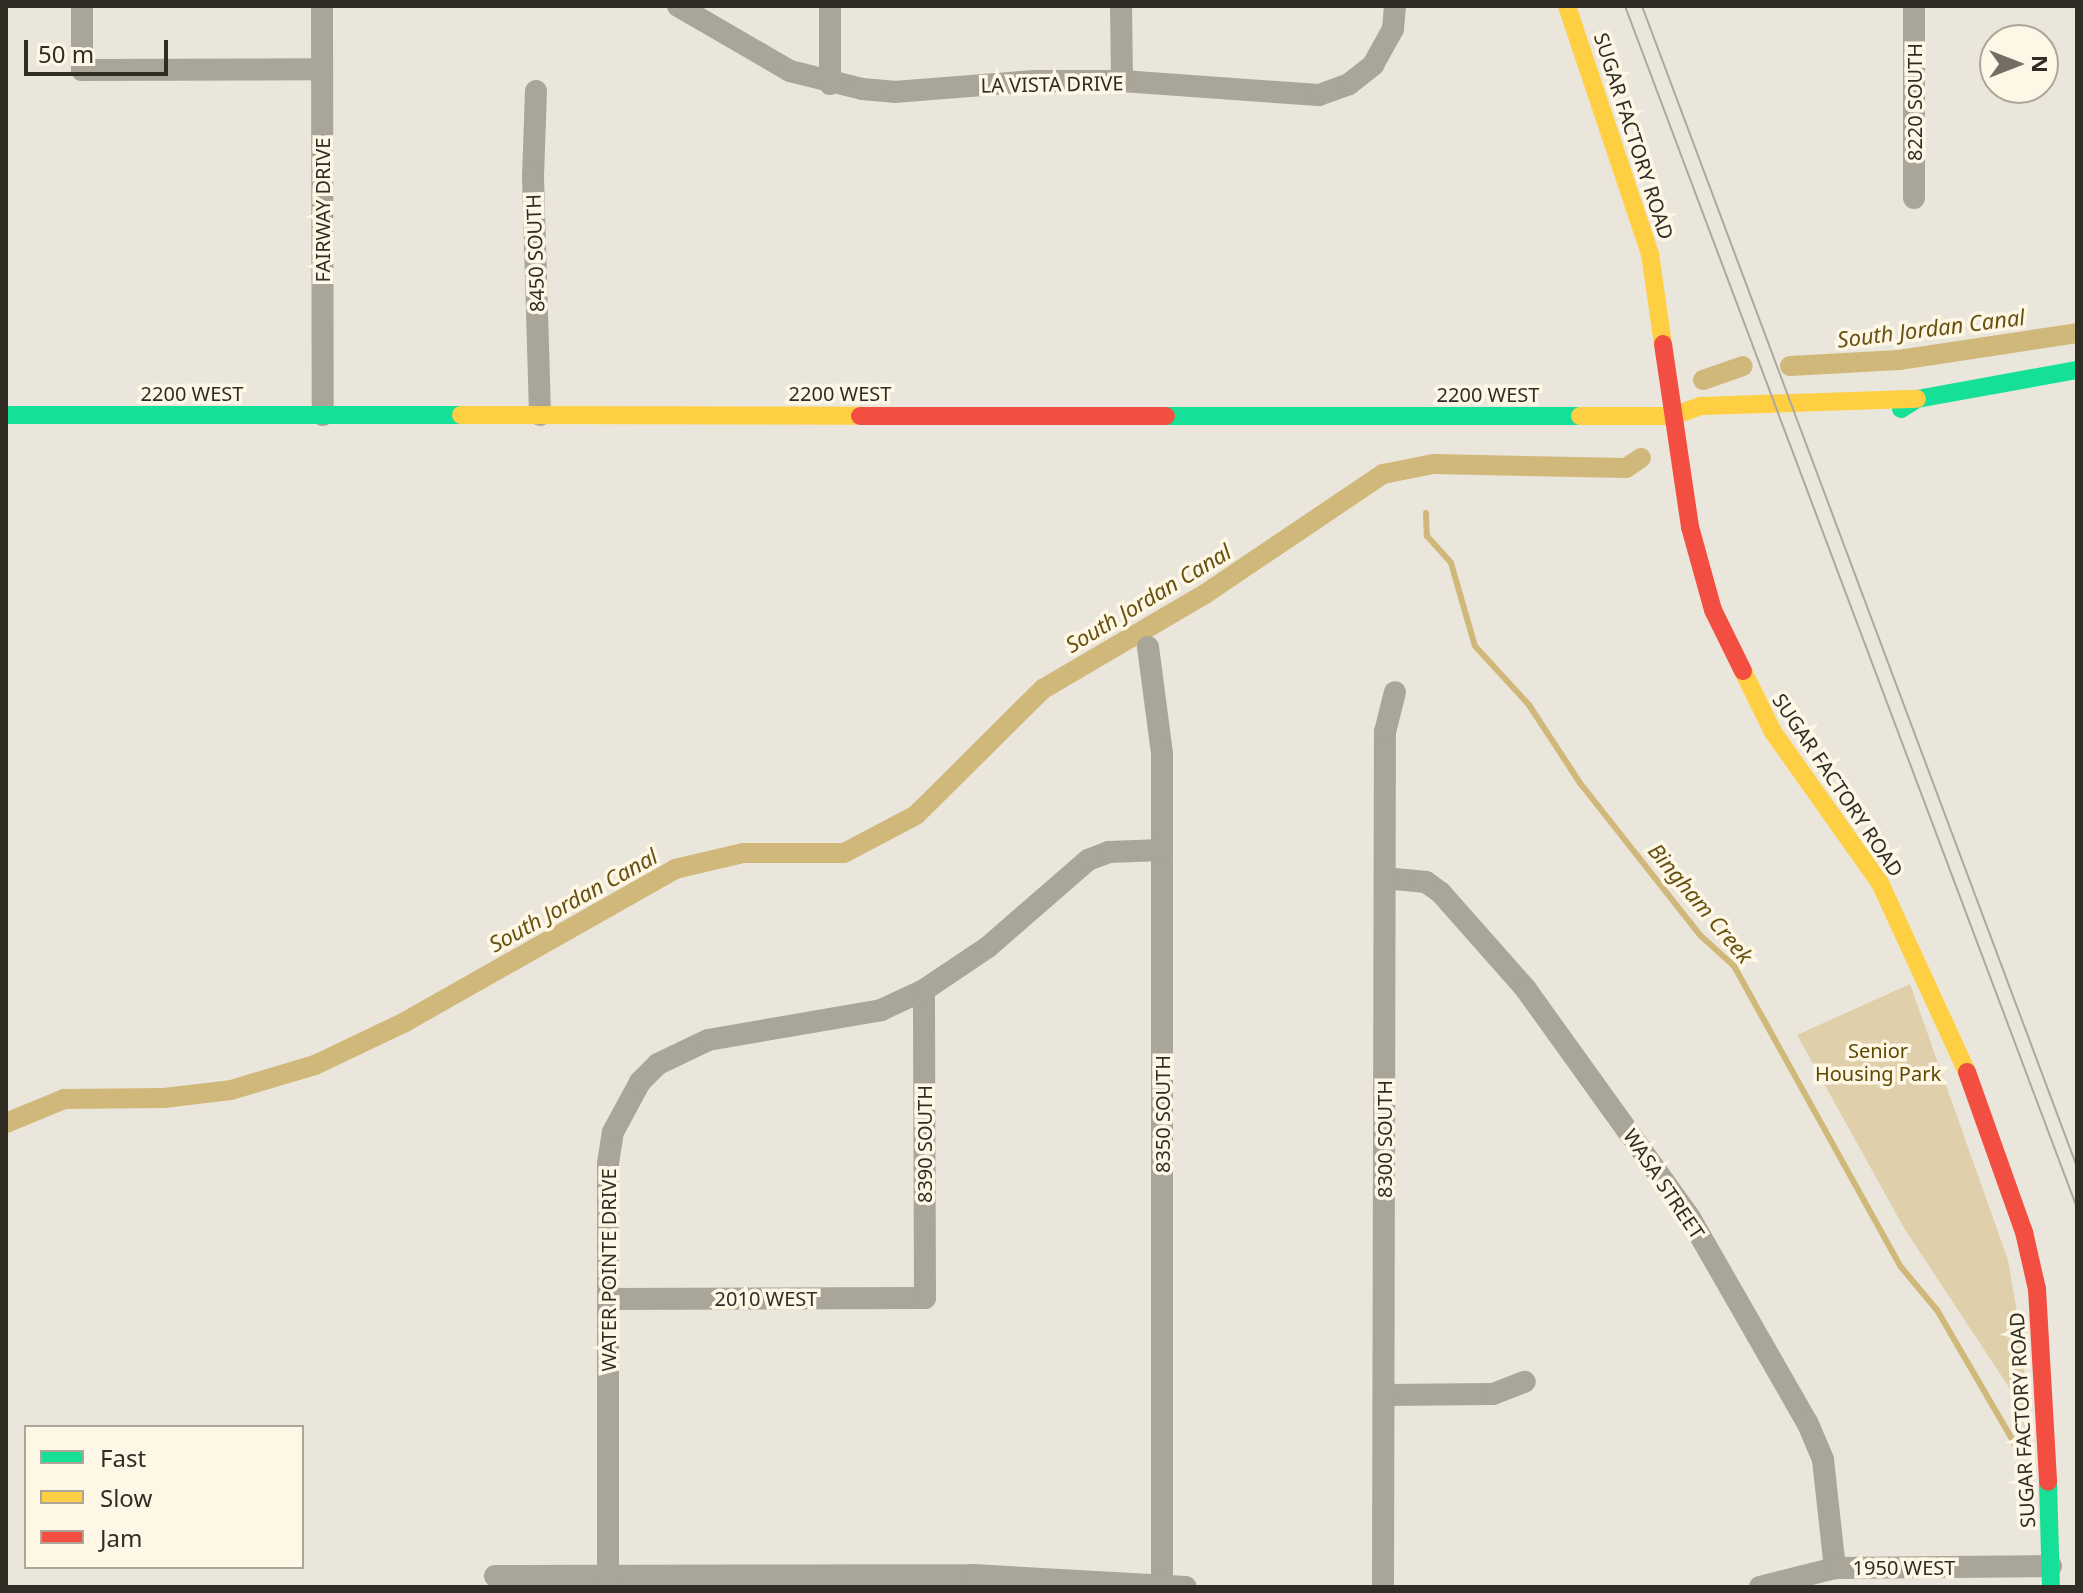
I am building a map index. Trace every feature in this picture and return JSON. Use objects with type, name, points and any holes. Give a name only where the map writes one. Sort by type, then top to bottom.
[{"type":"street","points":[[82,6],[82,70],[322,69]]},
{"type":"street","name":"FAIRWAY DRIVE","points":[[322,6],[323,415]]},
{"type":"street","name":"LA VISTA DRIVE","points":[[678,6],[755,54],[830,84],[894,92],[1035,81],[1122,81],[1319,95],[1349,84],[1373,65],[1393,29],[1395,6]]},
{"type":"street","points":[[830,6],[830,84]]},
{"type":"street","points":[[1121,6],[1122,81]]},
{"type":"street","name":"SUGAR FACTORY ROAD","points":[[1567,6],[1650,254],[1696,555],[1722,635],[1773,732],[1880,883],[1902,924],[1966,1066],[2020,1219],[2041,1322],[2051,1577]]},
{"type":"street","name":"8220 SOUTH","points":[[1914,6],[1914,198]]},
{"type":"street","name":"8450 SOUTH","points":[[536,91],[533,177],[540,415]]},
{"type":"street","name":"2200 WEST","points":[[6,415],[1673,416],[1701,406],[1917,399],[2077,370]]},
{"type":"street","name":"2200 WEST","points":[[1823,422],[1898,410],[1917,399]]},
{"type":"street","name":"2200 WEST","points":[[1673,416],[1703,427]]},
{"type":"street","name":"8350 SOUTH","points":[[1148,647],[1162,754],[1162,1582]]},
{"type":"street","name":"8300 SOUTH","points":[[1383,1587],[1385,732],[1395,692]]},
{"type":"street","name":"WATER POINTE DRIVE","points":[[608,1576],[608,1163],[618,1119],[640,1082],[658,1064],[708,1040],[856,1018],[924,990],[1013,928],[1088,860],[1109,852],[1162,850]]},
{"type":"street","name":"WASA STREET","points":[[1385,878],[1426,882],[1441,893],[1525,988],[1690,1218],[1808,1424],[1823,1460],[1835,1568]]},
{"type":"street","name":"8390 SOUTH","points":[[924,990],[925,1298]]},
{"type":"street","name":"2010 WEST","points":[[608,1299],[925,1298]]},
{"type":"street","points":[[1384,1395],[1493,1394],[1525,1382]]},
{"type":"street","name":"1950 WEST","points":[[1760,1587],[1835,1568],[2051,1577]]},
{"type":"street","points":[[495,1576],[973,1575],[1006,1583],[1162,1582],[1186,1587]]},
{"type":"green space","name":"Senior Housing Park","points":[[1910,984],[2008,1260],[2023,1347],[2028,1434],[2017,1415],[2012,1392],[1904,1228],[1797,1035]]},
{"type":"waterway","name":"South Jordan Canal","points":[[1790,366],[1899,360],[2077,333]]},
{"type":"waterway","name":"South Jordan Canal","points":[[1703,380],[1743,366]]},
{"type":"waterway","name":"South Jordan Canal","points":[[6,1123],[64,1099],[164,1098],[231,1090],[315,1065],[405,1022],[675,869],[743,853],[844,853],[916,815],[1043,689],[1205,594],[1383,474],[1433,464],[1626,468],[1641,458]]},
{"type":"waterway","name":"Bingham Creek","points":[[1426,513],[1427,536],[1451,563],[1475,646],[1529,705],[1580,783],[1701,936],[1734,966],[1901,1267],[1937,1310],[2018,1449]]},
{"type":"tram line","points":[[1625,6],[2077,1208]]},
{"type":"tram line","points":[[1642,6],[2077,1167]]},
{"type":"traffic: fast","points":[[1901,409],[1917,399],[2077,370]]},
{"type":"traffic: fast","points":[[6,415],[461,415]]},
{"type":"traffic: fast","points":[[1166,416],[1580,416]]},
{"type":"traffic: fast","points":[[2048,1482],[2051,1587]]},
{"type":"traffic: slow","points":[[1567,6],[1650,254],[1663,344]]},
{"type":"traffic: slow","points":[[1580,416],[1673,416],[1701,406],[1917,399]]},
{"type":"traffic: slow","points":[[461,415],[860,416]]},
{"type":"traffic: slow","points":[[1743,671],[1773,732],[1880,883],[1967,1072]]},
{"type":"traffic: jam","points":[[1663,344],[1690,527],[1713,610],[1743,671]]},
{"type":"traffic: jam","points":[[860,416],[1166,416]]},
{"type":"traffic: jam","points":[[1967,1072],[2024,1232],[2037,1289],[2048,1482]]}]
